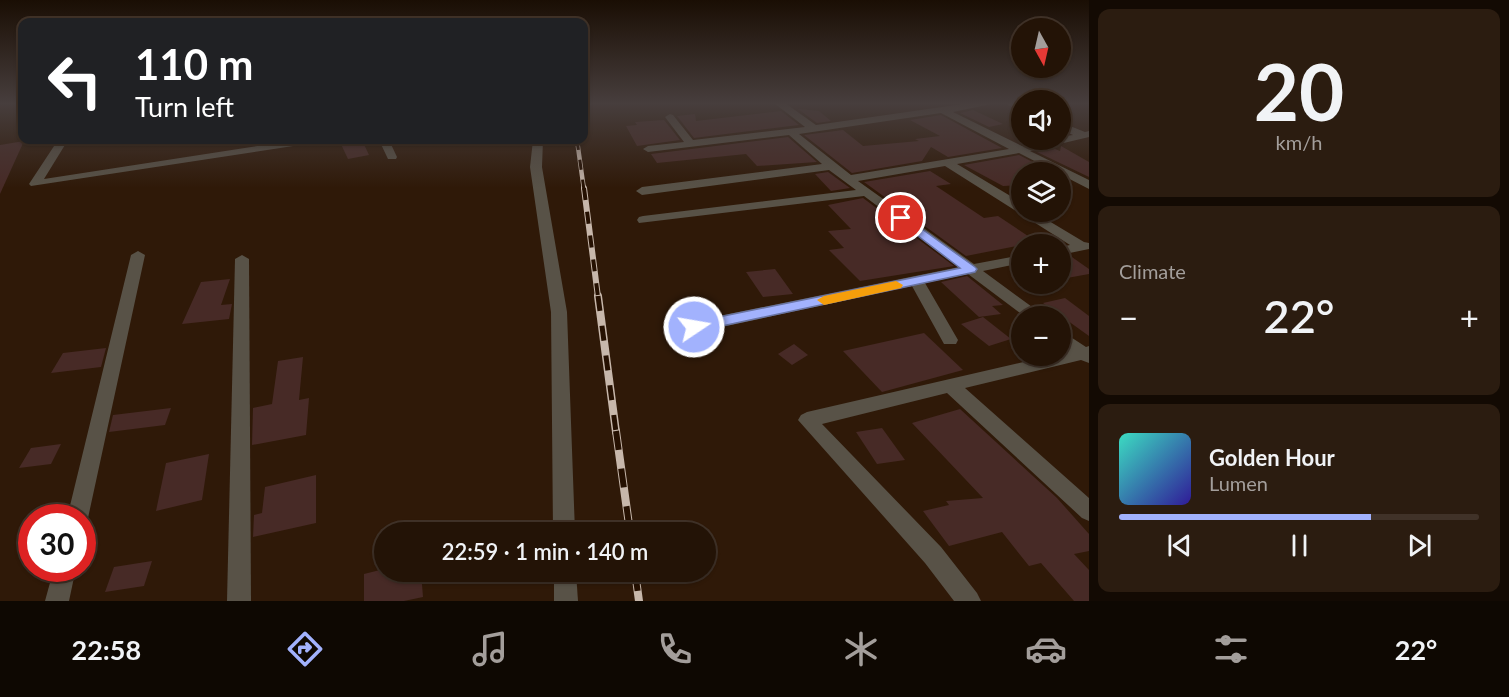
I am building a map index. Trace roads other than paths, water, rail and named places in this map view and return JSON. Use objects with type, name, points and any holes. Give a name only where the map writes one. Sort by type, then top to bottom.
[{"type":"street","points":[[681,131],[690,143]]},
{"type":"street","points":[[648,149],[798,131]]},
{"type":"street","points":[[983,131],[1011,145]]},
{"type":"street","points":[[790,132],[848,179],[1021,306]]},
{"type":"street","points":[[1071,138],[1086,135]]},
{"type":"street","points":[[60,144],[35,184],[270,144]]},
{"type":"street","points":[[386,144],[392,157]]},
{"type":"street","points":[[538,144],[536,167],[560,312],[564,522]]},
{"type":"street","points":[[848,179],[1020,150],[1089,185]]},
{"type":"street","points":[[948,163],[1011,202]]},
{"type":"street","points":[[642,191],[831,166]]},
{"type":"street","points":[[643,220],[866,192]]},
{"type":"street","points":[[1044,222],[1086,246]]},
{"type":"street","points":[[1071,249],[1086,246]]},
{"type":"street","points":[[80,504],[138,255]]},
{"type":"street","points":[[239,601],[242,259]]},
{"type":"street","points":[[694,327],[1011,261]]},
{"type":"street","points":[[917,281],[950,340]]},
{"type":"street","points":[[1071,343],[1087,354]]},
{"type":"street","points":[[969,601],[933,555],[807,420],[1087,354]]},
{"type":"street","points":[[950,385],[1089,512]]},
{"type":"street","points":[[57,601],[62,582]]},
{"type":"street","points":[[565,582],[566,601]]},
{"type":"railway","points":[[578,144],[584,190]]},
{"type":"railway","points":[[584,188],[598,297]]},
{"type":"railway","points":[[598,296],[616,432]]},
{"type":"railway","points":[[616,431],[629,522]]},
{"type":"railway","points":[[636,582],[639,601]]}]
